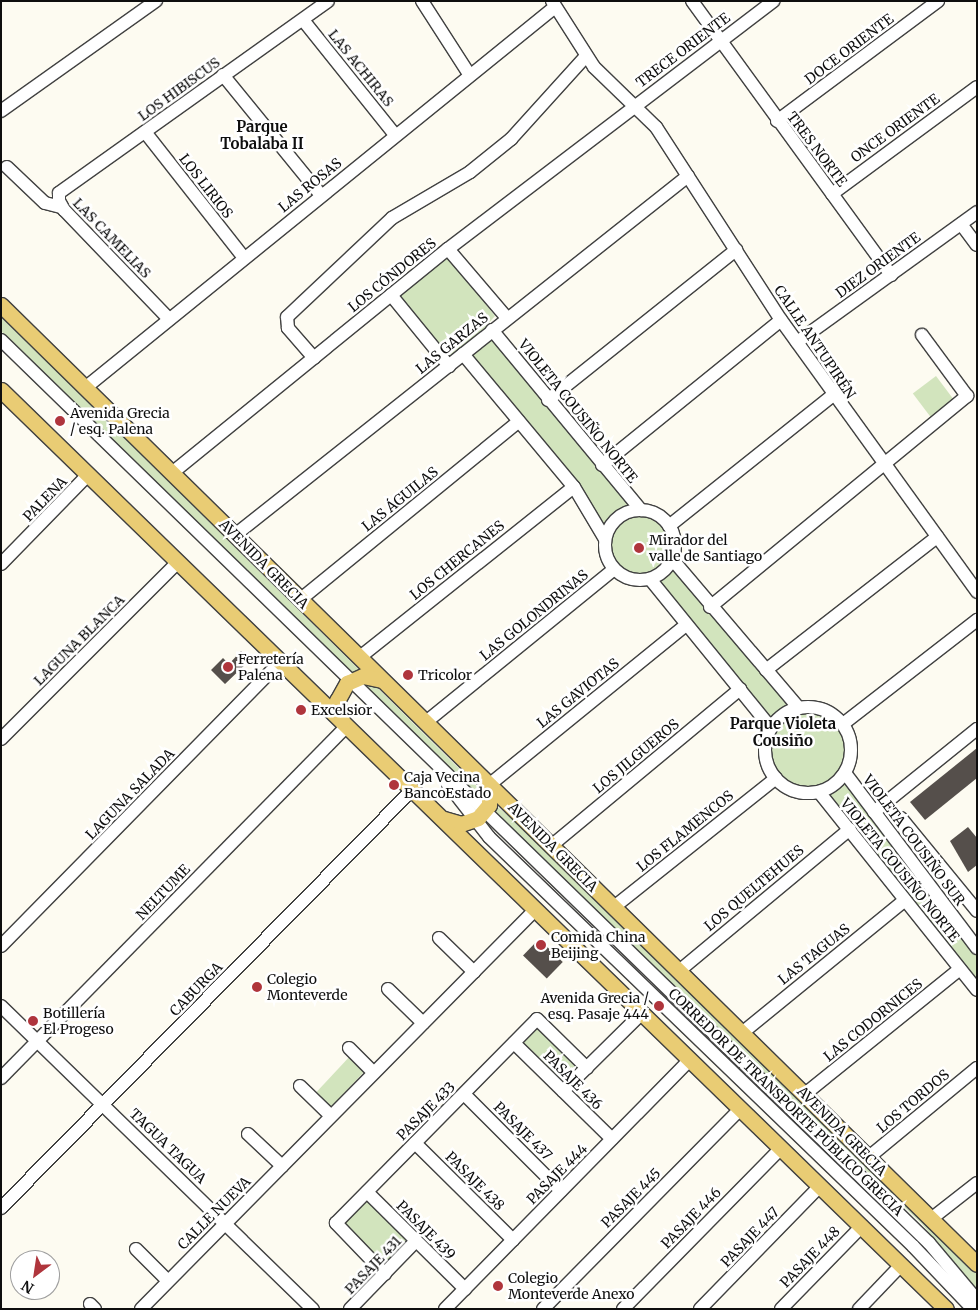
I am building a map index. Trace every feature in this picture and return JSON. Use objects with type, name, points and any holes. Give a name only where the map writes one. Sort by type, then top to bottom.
[{"type":"main road","name":"AVENIDA GRECIA","points":[[1,305],[977,1264]]},
{"type":"main road","points":[[1,390],[862,1226],[943,1308]]},
{"type":"main road","points":[[347,726],[337,706],[339,695],[349,682],[371,676],[391,688]]},
{"type":"main road","points":[[442,819],[461,824],[473,821],[485,811],[491,799],[489,785]]},
{"type":"street","points":[[1,111],[156,1]]},
{"type":"street","name":"LOS HIBISCUS","points":[[61,207],[59,193],[65,187],[328,1]]},
{"type":"street","points":[[422,1],[470,74]]},
{"type":"street","name":"TRES NORTE","points":[[692,1],[719,42],[891,274]]},
{"type":"street","name":"TRECE ORIENTE","points":[[634,106],[773,1]]},
{"type":"street","name":"DOCE ORIENTE","points":[[777,120],[938,1]]},
{"type":"street","name":"LAS ROSAS","points":[[86,388],[554,4]]},
{"type":"street","name":"CALLE ANTUPIRÉN","points":[[554,4],[586,56],[656,127],[781,320],[833,395],[975,586]]},
{"type":"street","name":"LAS ACHIRAS","points":[[303,20],[395,135]]},
{"type":"street","points":[[314,358],[288,328],[287,317],[392,218],[470,172],[511,138],[586,56]]},
{"type":"street","points":[[223,75],[321,195]]},
{"type":"street","name":"ONCE ORIENTE","points":[[832,194],[977,87]]},
{"type":"street","name":"LOS CÓNDORES","points":[[172,473],[448,249],[634,106]]},
{"type":"street","name":"LOS LIRIOS","points":[[145,132],[244,258]]},
{"type":"street","name":"LAS CAMELIAS","points":[[7,167],[45,203],[61,207],[169,319]]},
{"type":"street","name":"LAS GARZAS","points":[[235,535],[688,176]]},
{"type":"street","name":"DIEZ ORIENTE","points":[[797,342],[977,212]]},
{"type":"street","points":[[961,224],[977,245]]},
{"type":"street","points":[[448,249],[507,318]]},
{"type":"street","points":[[548,400],[736,250]]},
{"type":"street","points":[[391,295],[449,366]]},
{"type":"street","points":[[602,465],[781,320]]},
{"type":"street","name":"VIOLETA COUSIÑO NORTE","points":[[492,330],[640,510]]},
{"type":"street","points":[[710,607],[885,466],[967,396],[922,335]]},
{"type":"street","name":"CORREDOR DE TRANSPORTE PÚBLICO GRECIA","points":[[1,340],[349,682],[450,787],[473,821],[906,1239],[973,1309]]},
{"type":"street","name":"CORREDOR DE TRANSPORTE PÚBLICO GRECIA","points":[[1,352],[485,811],[929,1243],[977,1300]]},
{"type":"street","points":[[463,354],[574,486],[605,539]]},
{"type":"street","points":[[669,526],[833,395]]},
{"type":"street","name":"LAS ÁGUILAS","points":[[301,599],[519,421]]},
{"type":"street","name":"PALENA","points":[[1,564],[88,475]]},
{"type":"street","name":"LOS CHERCANES","points":[[360,657],[574,486]]},
{"type":"street","points":[[640,510],[652,512],[669,526],[675,548],[672,559],[663,571],[650,579],[631,579],[614,569],[605,550],[605,539],[608,530],[621,515],[640,510]]},
{"type":"street","points":[[766,670],[937,537]]},
{"type":"street","points":[[672,559],[710,607],[799,708]]},
{"type":"street","name":"LAGUNA BLANCA","points":[[1,739],[178,562]]},
{"type":"street","name":"LAS GOLONDRINAS","points":[[426,722],[614,569]]},
{"type":"street","points":[[650,579],[771,728]]},
{"type":"street","points":[[843,724],[977,620]]},
{"type":"street","name":"LAS GAVIOTAS","points":[[489,785],[686,625]]},
{"type":"street","name":"LAGUNA SALADA","points":[[1,946],[280,662]]},
{"type":"street","name":"LOS JILGUEROS","points":[[551,846],[740,689]]},
{"type":"street","points":[[815,707],[831,713],[843,724],[850,740],[851,757],[845,773],[834,785],[819,792],[795,791],[776,778],[767,762],[765,745],[771,728],[783,715],[799,708],[815,707]]},
{"type":"street","name":"NELTUME","points":[[1,1078],[347,726]]},
{"type":"street","points":[[874,812],[977,729]]},
{"type":"street","name":"VIOLETA COUSIÑO SUR","points":[[845,773],[977,948]]},
{"type":"street","name":"LOS FLAMENCOS","points":[[614,907],[776,778]]},
{"type":"street","name":"CABURGA","points":[[1,1208],[412,790]]},
{"type":"street","name":"VIOLETA COUSIÑO NORTE","points":[[819,792],[977,990]]},
{"type":"street","points":[[901,818],[977,911]]},
{"type":"street","name":"LOS QUELTEHUES","points":[[679,971],[850,829]]},
{"type":"street","name":"LAS TAGUAS","points":[[742,1033],[905,900]]},
{"type":"street","name":"CALLE NUEVA","points":[[141,1309],[535,910]]},
{"type":"street","points":[[439,938],[474,972]]},
{"type":"street","name":"LAS CODORNICES","points":[[805,1094],[960,969]]},
{"type":"street","points":[[388,989],[423,1023]]},
{"type":"street","name":"TAGUA TAGUA","points":[[1,1006],[226,1223],[312,1309]]},
{"type":"street","points":[[563,1091],[642,1013]]},
{"type":"street","name":"PASAJE 433","points":[[385,1274],[336,1223],[538,1019],[587,1068]]},
{"type":"street","name":"PASAJE 436","points":[[514,1043],[612,1139]]},
{"type":"street","points":[[349,1048],[374,1072]]},
{"type":"street","name":"PASAJE 444","points":[[445,1309],[690,1060]]},
{"type":"street","name":"LOS TORDOS","points":[[869,1157],[977,1068]]},
{"type":"street","points":[[300,1086],[331,1116]]},
{"type":"street","name":"PASAJE 437","points":[[464,1094],[561,1190]]},
{"type":"street","name":"PASAJE 445","points":[[543,1309],[740,1108]]},
{"type":"street","points":[[248,1134],[282,1166]]},
{"type":"street","name":"PASAJE 438","points":[[415,1143],[513,1240]]},
{"type":"street","name":"PASAJE 446","points":[[623,1309],[781,1148]]},
{"type":"street","points":[[931,1219],[977,1183]]},
{"type":"street","name":"PASAJE 447","points":[[700,1309],[820,1186]]},
{"type":"street","name":"PASAJE 439","points":[[367,1192],[465,1289]]},
{"type":"street","name":"PASAJE 448","points":[[781,1309],[862,1226]]},
{"type":"street","name":"PASAJE 431","points":[[350,1309],[416,1241]]},
{"type":"street","points":[[136,1249],[168,1281]]},
{"type":"street","points":[[859,1309],[901,1265]]},
{"type":"green space","name":"Parque Violeta Cousiño","points":[[446,253],[495,316],[486,326],[640,515],[650,516],[666,528],[671,548],[668,558],[800,712],[815,712],[828,717],[839,727],[846,741],[846,756],[841,771],[977,948],[977,986],[818,787],[798,787],[780,776],[772,762],[770,746],[775,730],[649,575],[632,575],[617,566],[612,559],[609,540],[463,348],[449,357],[395,296]]},
{"type":"green space","points":[[1,316],[499,808],[556,855],[977,1270],[977,1292],[922,1224],[510,829],[1,331]]},
{"type":"green space","points":[[936,376],[956,403],[933,421],[913,393]]},
{"type":"green space","points":[[539,1023],[582,1068],[562,1087],[519,1042]]},
{"type":"green space","points":[[352,1054],[367,1068],[331,1107],[316,1093]]},
{"type":"green space","points":[[368,1199],[409,1241],[383,1266],[342,1224]]},
{"type":"building","name":"Ferretería Palena","points":[[241,651],[250,660],[225,684],[211,670],[223,658],[229,664]]},
{"type":"building","points":[[977,748],[977,778],[925,820],[910,802]]},
{"type":"building","points":[[968,827],[977,838],[977,865],[968,872],[950,841]]},
{"type":"building","points":[[539,939],[563,962],[547,978],[523,956]]},
{"type":"place","name":"Avenida Grecia / esq. Palena","points":[[60,421]]},
{"type":"place","name":"Mirador del valle de Santiago","points":[[639,548]]},
{"type":"place","name":"Ferretería Palena","points":[[228,667]]},
{"type":"place","name":"Tricolor","points":[[408,675]]},
{"type":"place","name":"Excelsior","points":[[301,710]]},
{"type":"place","name":"Caja Vecina BancoEstado","points":[[394,785]]},
{"type":"place","name":"Comida China Beijing","points":[[541,945]]},
{"type":"place","name":"Colegio Monteverde","points":[[257,987]]},
{"type":"place","name":"Avenida Grecia / esq. Pasaje 444","points":[[659,1006]]},
{"type":"place","name":"Botillería El Progeso","points":[[33,1021]]},
{"type":"place","name":"Colegio Monteverde Anexo","points":[[498,1286]]},
{"type":"district","name":"Parque Tobalaba II","points":[[262,134]]},
{"type":"district","name":"Parque Violeta Cousiño","points":[[783,732]]}]
